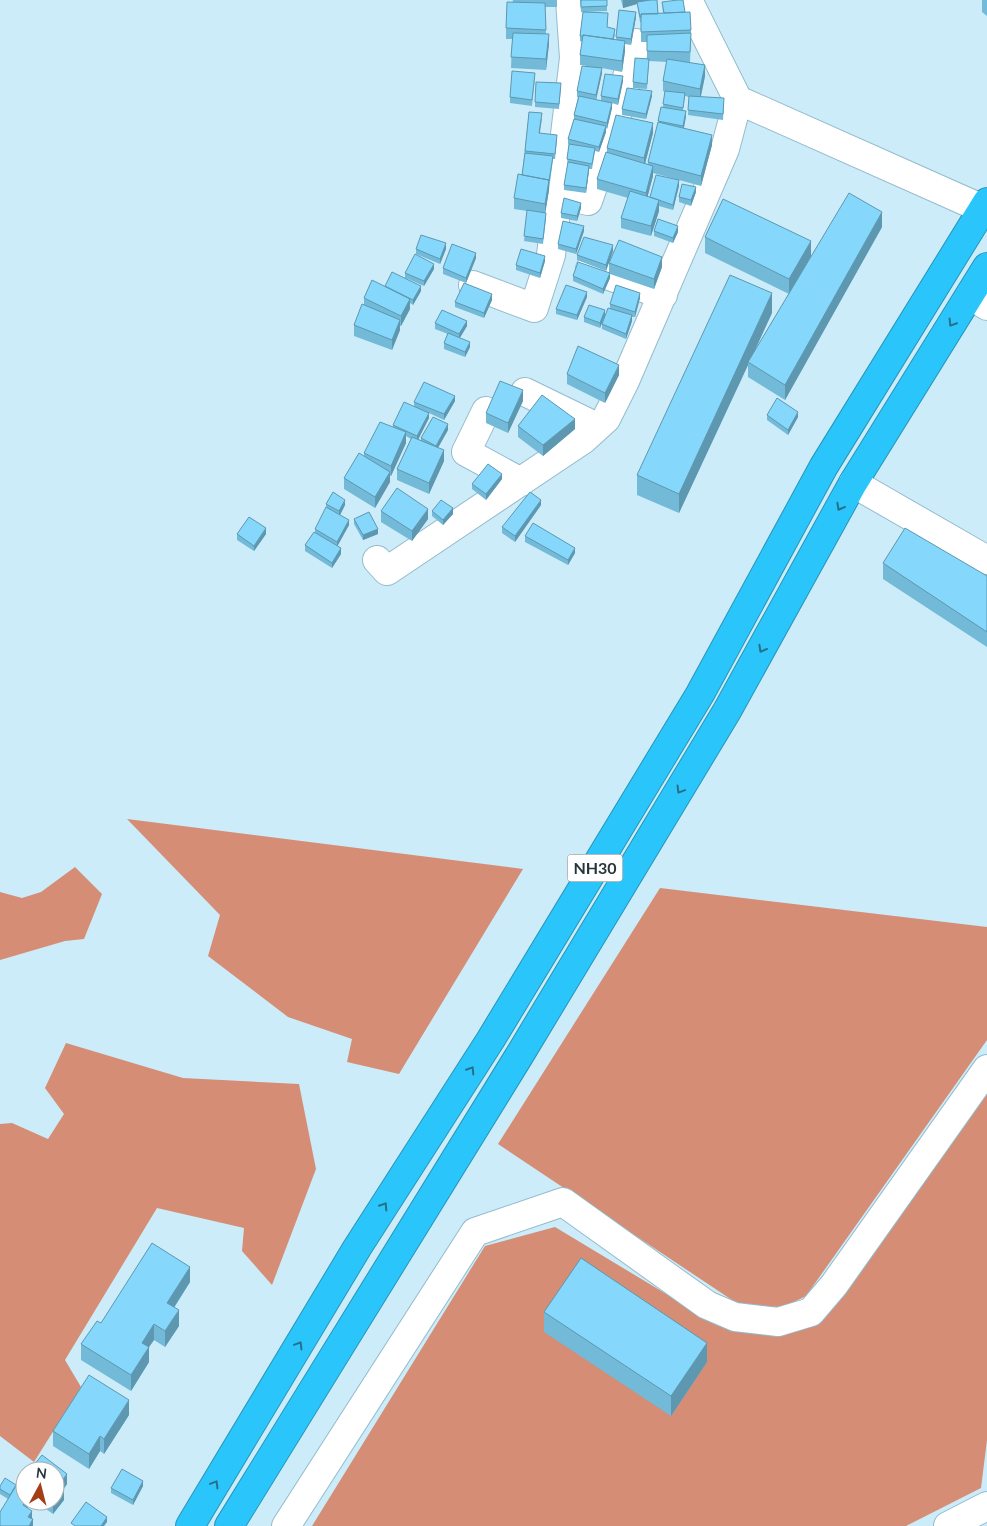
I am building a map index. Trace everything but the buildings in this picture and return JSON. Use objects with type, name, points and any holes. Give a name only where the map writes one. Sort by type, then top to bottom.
[{"type":"highway","name":"NH30","points":[[190,1526],[357,1248],[491,1039],[694,703],[824,466],[985,205]]},
{"type":"highway","name":"NH30","points":[[229,1526],[519,1056],[727,711],[853,483],[978,301],[987,267]]},
{"type":"street","points":[[474,285],[534,308],[551,255],[574,58],[570,0]]},
{"type":"street","points":[[688,0],[738,100],[985,205]]},
{"type":"street","points":[[558,194],[588,201],[614,126],[636,43]]},
{"type":"street","points":[[377,560],[387,571],[584,439],[606,418],[625,381],[725,149],[738,100]]},
{"type":"street","points":[[590,269],[663,295]]},
{"type":"street","points":[[526,392],[597,427]]},
{"type":"street","points":[[486,411],[466,452],[521,482]]},
{"type":"street","points":[[853,483],[987,560]]},
{"type":"street","points":[[286,1526],[475,1232],[563,1202],[714,1308],[735,1317],[778,1322],[811,1312],[834,1285],[987,1070]]},
{"type":"street","points":[[948,1526],[982,1509]]},
{"type":"shaded area","points":[[127,819],[523,869],[399,1074],[347,1062],[352,1039],[288,1017],[208,956],[220,915]]},
{"type":"shaded area","points":[[75,867],[102,894],[84,939],[65,941],[0,960],[0,892],[22,898],[41,892]]},
{"type":"shaded area","points":[[660,888],[987,927],[987,1040],[806,1296],[784,1307],[741,1306],[498,1144]]},
{"type":"shaded area","points":[[66,1043],[183,1078],[299,1084],[316,1169],[272,1285],[242,1251],[244,1228],[157,1208],[65,1360],[81,1387],[35,1461],[33,1461],[0,1436],[0,1124],[12,1123],[48,1139],[64,1114],[45,1088]]},
{"type":"shaded area","points":[[987,1092],[987,1440],[981,1488],[906,1526],[312,1526],[485,1246],[555,1227],[716,1324],[777,1333]]}]
